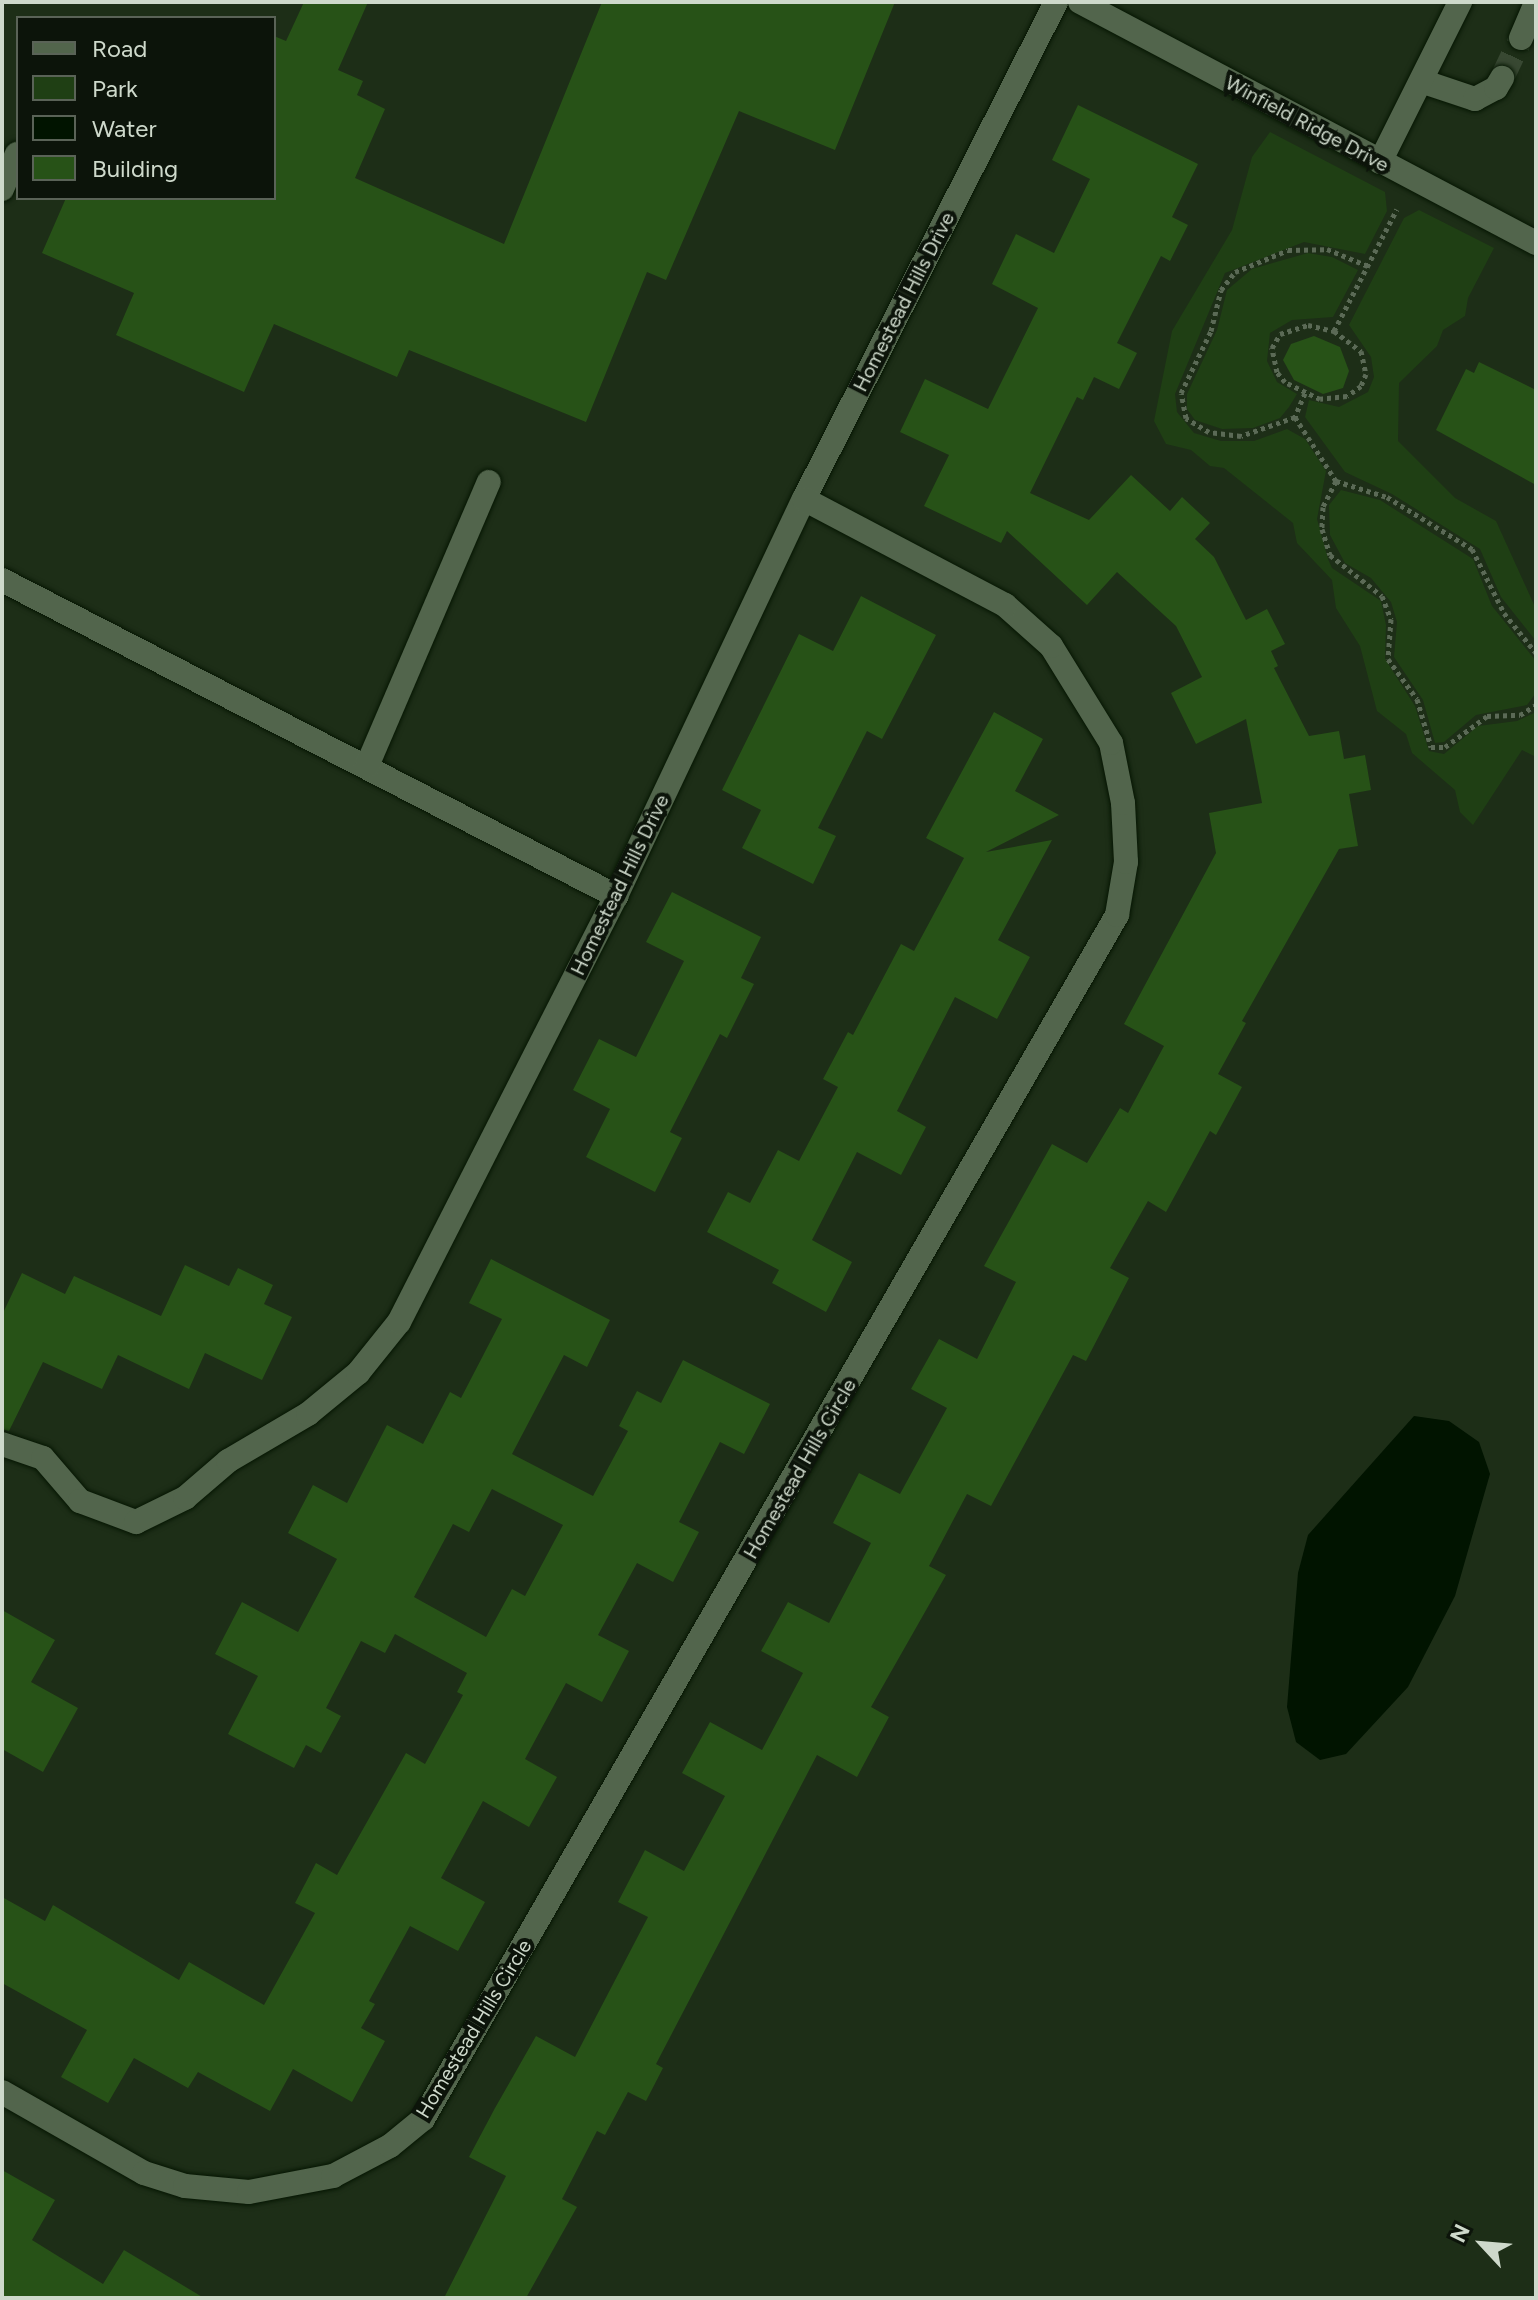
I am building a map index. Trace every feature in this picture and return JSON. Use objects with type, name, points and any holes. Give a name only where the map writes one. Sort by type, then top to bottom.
[{"type":"street","name":"Homestead Hills Drive","points":[[2,1444],[43,1458],[80,1501],[136,1522],[185,1498],[228,1461],[308,1414],[358,1373],[399,1322],[616,896],[804,499],[1056,2]]},
{"type":"street","name":"Winfield Ridge Drive","points":[[1080,2],[1536,243]]},
{"type":"street","points":[[1380,162],[1424,82],[1462,2]]},
{"type":"street","points":[[1521,38],[1536,2]]},
{"type":"street","points":[[1424,82],[1475,99],[1496,88],[1502,78]]},
{"type":"street","points":[[2,189],[16,156]]},
{"type":"street","points":[[367,766],[489,482]]},
{"type":"street","name":"Homestead Hills Circle","points":[[2,2092],[144,2173],[185,2186],[249,2192],[333,2176],[390,2146],[423,2119],[1090,968],[1117,915],[1126,862],[1123,803],[1111,743],[1051,646],[1005,605],[804,499]]},
{"type":"street","points":[[2,580],[616,896]]},
{"type":"path","points":[[1334,331],[1413,180]]},
{"type":"path","points":[[1305,393],[1295,417],[1241,436],[1209,432],[1186,418],[1181,393],[1211,331],[1221,290],[1235,272],[1288,250],[1327,249],[1368,266]]},
{"type":"path","points":[[1292,327],[1334,331],[1361,351],[1366,374],[1361,386],[1335,399],[1305,393],[1277,372],[1272,348],[1280,334],[1292,327]]},
{"type":"path","points":[[1295,417],[1336,481],[1387,497],[1472,549],[1504,613],[1536,653]]},
{"type":"path","points":[[1336,481],[1323,507],[1322,529],[1330,555],[1382,596],[1391,619],[1388,659],[1417,699],[1431,747],[1445,747],[1487,716],[1520,715],[1536,705]]},
{"type":"green space","points":[[1270,132],[1385,192],[1387,211],[1365,254],[1304,242],[1225,273],[1175,394],[1177,412],[1194,433],[1221,441],[1254,441],[1287,429],[1305,439],[1326,471],[1317,519],[1328,559],[1332,568],[1381,601],[1386,625],[1385,659],[1415,706],[1429,751],[1444,754],[1478,726],[1517,721],[1536,712],[1536,757],[1522,750],[1473,825],[1460,812],[1455,790],[1412,753],[1406,734],[1377,711],[1360,646],[1336,608],[1332,580],[1297,543],[1293,523],[1224,468],[1210,466],[1191,450],[1166,444],[1154,421],[1172,331],[1232,230],[1252,157]]},
{"type":"green space","points":[[1419,210],[1494,248],[1468,298],[1465,316],[1443,330],[1437,346],[1399,383],[1398,441],[1455,498],[1496,521],[1536,609],[1536,641],[1501,597],[1480,549],[1392,494],[1345,472],[1305,417],[1309,400],[1339,407],[1368,392],[1374,377],[1371,357],[1349,325],[1404,218]]},
{"type":"green space","points":[[1308,253],[1332,257],[1358,270],[1333,317],[1292,320],[1270,333],[1267,361],[1277,382],[1297,394],[1289,407],[1280,418],[1253,428],[1222,429],[1195,420],[1187,409],[1187,394],[1217,330],[1227,290],[1252,269]]},
{"type":"green space","points":[[1341,490],[1380,500],[1473,559],[1492,606],[1536,661],[1536,693],[1527,705],[1476,715],[1444,742],[1435,743],[1423,700],[1394,657],[1397,622],[1391,602],[1371,578],[1345,563],[1330,535],[1329,505]]},
{"type":"water","points":[[1414,1416],[1449,1421],[1479,1442],[1490,1474],[1455,1596],[1408,1687],[1346,1754],[1320,1760],[1296,1742],[1287,1707],[1298,1573],[1308,1535]]},
{"type":"building","points":[[304,2],[368,2],[338,70],[363,81],[357,95],[385,109],[355,178],[504,244],[602,2],[895,2],[835,150],[739,111],[666,280],[647,272],[586,422],[409,350],[397,377],[274,324],[244,392],[116,335],[134,293],[42,253],[65,200],[276,200],[276,37],[286,41]]},
{"type":"building","points":[[1078,105],[1198,164],[1172,217],[1188,225],[1170,261],[1161,256],[1117,343],[1137,353],[1119,389],[1094,377],[1083,400],[1077,397],[1030,493],[1089,520],[1131,475],[1170,511],[1182,497],[1210,523],[1195,539],[1214,557],[1246,620],[1267,609],[1285,644],[1271,651],[1278,666],[1274,668],[1309,736],[1339,731],[1344,759],[1365,755],[1371,790],[1349,794],[1358,846],[1339,849],[1242,1021],[1246,1023],[1218,1074],[1242,1087],[1216,1135],[1210,1131],[1166,1212],[1148,1201],[1110,1268],[1129,1278],[1086,1361],[1073,1355],[991,1506],[967,1494],[929,1566],[946,1575],[871,1707],[889,1717],[857,1777],[817,1755],[656,2064],[663,2068],[646,2101],[628,2092],[605,2135],[597,2131],[562,2199],[577,2207],[526,2298],[444,2298],[506,2176],[469,2157],[495,2108],[536,2036],[575,2057],[648,1917],[618,1902],[645,1850],[684,1871],[725,1796],[682,1773],[710,1722],[762,1750],[803,1673],[761,1651],[788,1602],[829,1623],[871,1543],[833,1523],[859,1473],[900,1494],[947,1408],[911,1389],[939,1339],[977,1359],[1016,1282],[984,1266],[1052,1144],[1087,1163],[1120,1108],[1128,1113],[1164,1046],[1124,1024],[1216,853],[1209,813],[1262,803],[1246,719],[1196,744],[1171,693],[1202,677],[1176,626],[1117,572],[1087,605],[1007,531],[1001,543],[924,506],[949,455],[900,432],[925,379],[988,409],[1038,308],[992,284],[1016,234],[1054,253],[1090,179],[1052,160]]},
{"type":"building","points":[[1314,336],[1340,347],[1349,371],[1343,388],[1323,394],[1294,380],[1283,360],[1291,344]]},
{"type":"building","points":[[1479,362],[1536,390],[1536,485],[1436,430],[1466,369],[1474,373]]},
{"type":"building","points":[[861,596],[936,635],[882,739],[867,731],[818,828],[836,836],[813,884],[742,848],[761,810],[722,790],[799,634],[833,651]]},
{"type":"building","points":[[994,712],[1043,739],[1015,791],[1059,815],[986,852],[1052,840],[998,940],[1030,957],[997,1019],[955,997],[897,1111],[926,1127],[901,1175],[857,1152],[812,1240],[852,1262],[826,1312],[772,1283],[779,1270],[707,1232],[728,1192],[750,1203],[778,1150],[799,1161],[838,1087],[823,1079],[848,1032],[853,1035],[901,944],[914,951],[964,858],[926,838]]},
{"type":"building","points":[[672,892],[761,937],[741,978],[754,984],[727,1038],[720,1034],[670,1132],[682,1138],[655,1192],[586,1157],[610,1109],[573,1090],[599,1039],[636,1057],[684,961],[646,942]]},
{"type":"building","points":[[491,1259],[610,1320],[587,1367],[564,1355],[512,1454],[593,1496],[628,1431],[619,1426],[637,1391],[661,1403],[683,1360],[770,1404],[744,1454],[720,1442],[679,1522],[699,1532],[673,1582],[637,1563],[598,1635],[629,1651],[602,1702],[566,1683],[525,1759],[557,1777],[529,1827],[483,1801],[441,1878],[485,1902],[458,1951],[410,1926],[369,2001],[375,2004],[361,2028],[385,2041],[352,2102],[293,2069],[270,2111],[198,2072],[188,2088],[134,2058],[108,2103],[61,2077],[87,2030],[2,1983],[2,1897],[45,1921],[53,1905],[179,1980],[189,1962],[264,2005],[315,1913],[295,1903],[316,1863],[337,1875],[406,1753],[425,1764],[463,1695],[457,1692],[467,1673],[395,1634],[385,1653],[361,1641],[326,1708],[341,1716],[321,1753],[306,1745],[294,1768],[228,1734],[258,1676],[215,1654],[242,1602],[298,1632],[337,1559],[288,1533],[313,1485],[347,1503],[387,1425],[423,1444],[450,1392],[461,1398],[502,1319],[469,1303]],"holes":[[[492,1489],[563,1525],[525,1596],[512,1589],[486,1637],[414,1597],[453,1524],[469,1532]]]},
{"type":"building","points":[[185,1265],[229,1286],[238,1268],[273,1285],[264,1304],[292,1317],[262,1380],[205,1353],[189,1389],[118,1355],[102,1389],[43,1362],[9,1431],[2,1429],[2,1315],[22,1273],[65,1294],[74,1276],[161,1316]]},
{"type":"building","points":[[2,1610],[55,1640],[31,1682],[78,1708],[43,1772],[2,1749]]},
{"type":"building","points":[[2,2170],[55,2200],[32,2240],[103,2284],[124,2250],[204,2298],[2,2298]]},
{"type":"tunnel","points":[[1502,78],[1521,38]]}]
